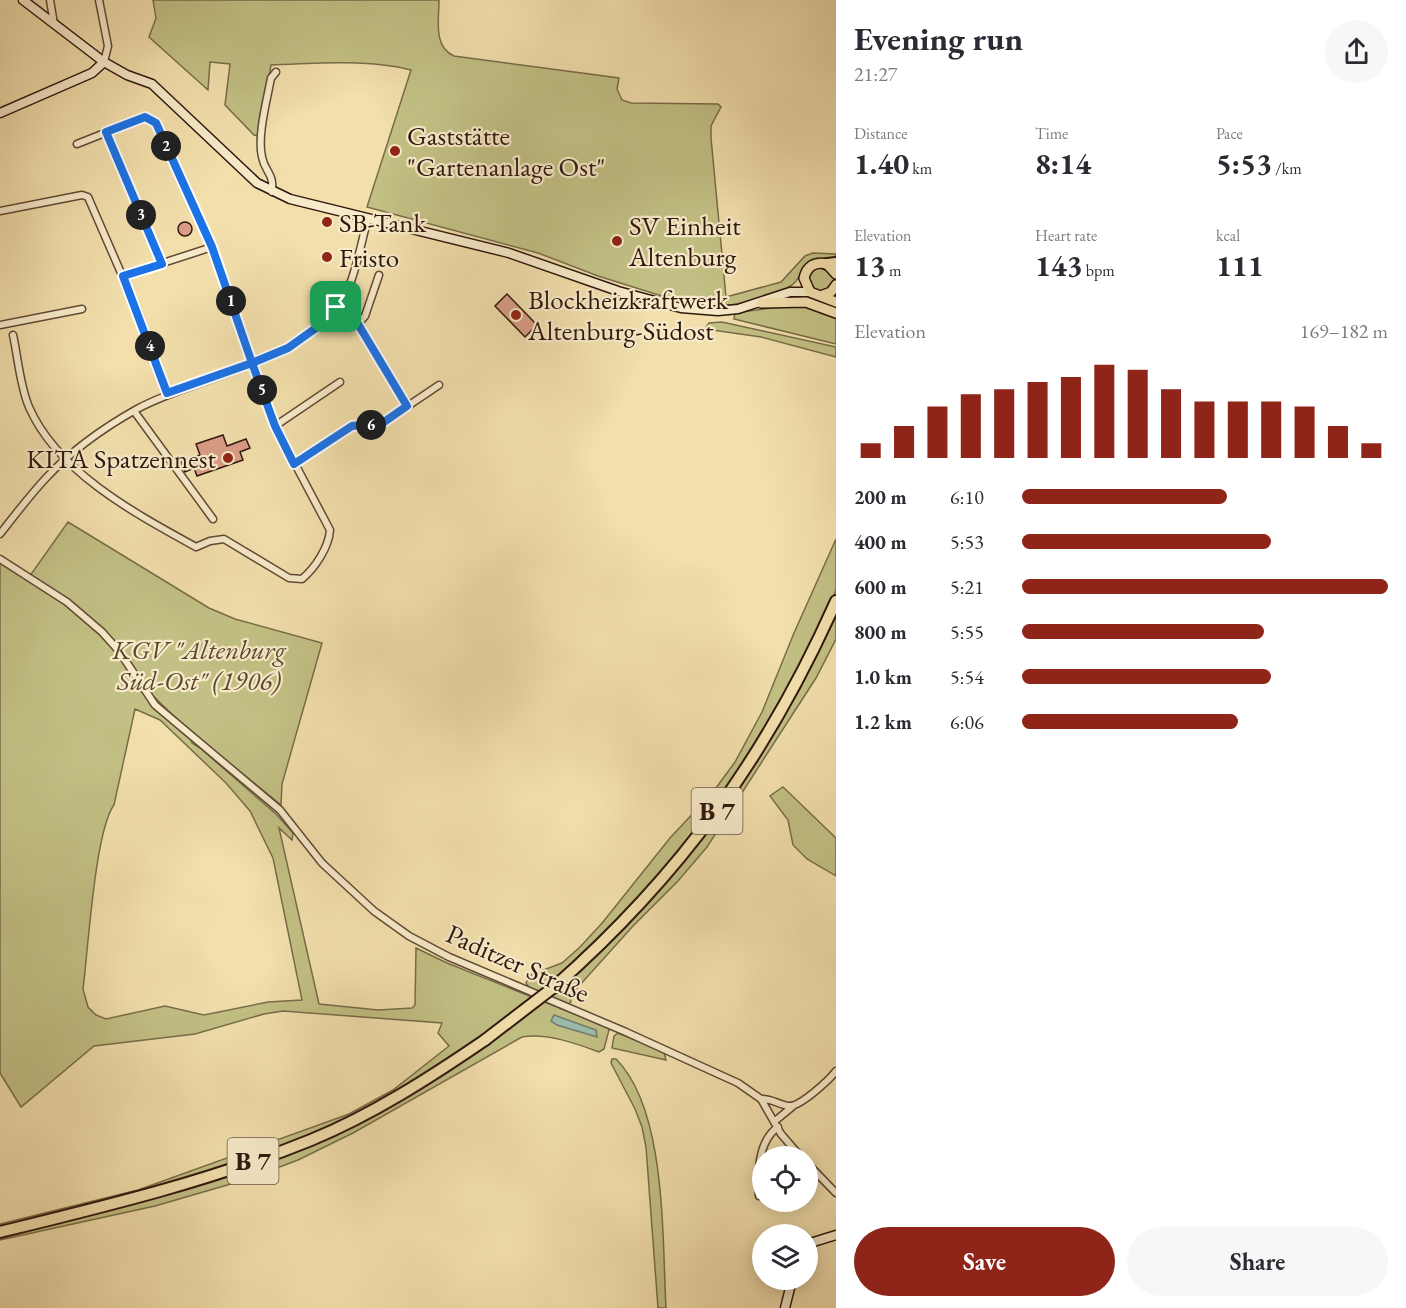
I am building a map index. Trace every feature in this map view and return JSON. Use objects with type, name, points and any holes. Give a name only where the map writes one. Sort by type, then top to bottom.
[{"type":"highway","name":"B 7","points":[[0,1232],[195,1182],[312,1139],[354,1120],[447,1066],[485,1040],[554,987],[600,946],[690,848],[732,790],[778,719],[836,601]]},
{"type":"main road","points":[[836,274],[831,263],[812,265],[804,278],[810,292],[823,295],[836,302]]},
{"type":"main road","points":[[823,295],[831,292],[836,285]]},
{"type":"main road","points":[[761,303],[806,302],[836,313]]},
{"type":"street","points":[[23,0],[104,62],[121,72],[152,84],[243,171],[272,192],[310,205],[527,258],[618,291],[662,304],[718,311],[761,303],[790,292],[810,292]]},
{"type":"street","points":[[50,0],[54,24]]},
{"type":"street","points":[[0,113],[92,73],[104,62],[108,46],[99,0]]},
{"type":"street","points":[[272,192],[272,174],[262,158],[261,138],[271,78],[276,72]]},
{"type":"street","points":[[13,335],[27,404],[39,429],[66,460],[139,514],[196,547],[224,539],[289,578],[302,579],[310,572],[326,546],[330,530],[275,426],[212,247],[156,123],[145,117],[77,144]]},
{"type":"street","points":[[106,132],[162,264]]},
{"type":"street","points":[[0,211],[82,195],[88,197],[123,276],[167,393]]},
{"type":"street","points":[[0,534],[47,477],[103,430],[167,393],[288,348],[316,328],[336,307],[350,283],[368,218]]},
{"type":"street","points":[[123,276],[212,247]]},
{"type":"street","points":[[358,324],[365,316],[379,275]]},
{"type":"street","points":[[790,292],[804,278]]},
{"type":"street","points":[[336,307],[358,324],[407,406]]},
{"type":"street","points":[[0,325],[82,309]]},
{"type":"street","points":[[275,426],[340,382]]},
{"type":"street","points":[[294,464],[352,426],[384,422],[439,385]]},
{"type":"street","points":[[134,411],[213,519]]},
{"type":"street","name":"Paditzer Straße","points":[[0,559],[67,602],[102,632],[119,651],[155,705],[290,821],[322,863],[337,878],[409,936],[449,957],[707,1067],[738,1083],[761,1099],[792,1146]]},
{"type":"street","points":[[766,1146],[776,1124],[792,1107],[800,1103],[836,1071]]},
{"type":"street","name":"Paditzer Straße","points":[[761,1099],[767,1098],[792,1107]]},
{"type":"street","points":[[818,1174],[836,1193]]},
{"type":"street","points":[[818,1241],[836,1235]]},
{"type":"street","points":[[785,1308],[790,1290]]},
{"type":"green space","points":[[153,0],[439,0],[440,40],[447,52],[454,56],[619,78],[617,89],[622,100],[631,103],[718,104],[721,107],[711,126],[711,138],[726,297],[781,282],[805,256],[813,253],[836,254],[836,260],[819,259],[808,263],[792,285],[766,297],[720,306],[725,297],[685,301],[665,297],[598,276],[538,253],[367,207],[411,70],[360,63],[271,65],[259,136],[254,135],[225,105],[230,64],[210,62],[208,90],[149,37],[156,18]]},
{"type":"green space","points":[[821,266],[830,270],[834,279],[830,288],[821,292],[812,288],[808,279],[812,270]]},
{"type":"green space","points":[[799,304],[836,316],[836,344],[734,319],[735,313]]},
{"type":"green space","points":[[722,322],[836,347],[836,357],[761,337],[705,329],[709,323]]},
{"type":"green space","name":"KGV \"Altenburg Süd-Ost\" (1906)","points":[[68,522],[209,608],[235,619],[322,643],[282,784],[281,805],[185,727],[145,688],[139,688],[163,716],[276,814],[293,833],[292,840],[279,828],[319,1004],[378,1010],[412,1008],[415,1005],[416,948],[447,963],[607,1027],[609,1030],[604,1049],[599,1052],[571,1042],[541,1036],[522,1037],[353,1133],[298,1160],[248,1179],[155,1206],[0,1240],[0,1224],[138,1190],[349,1114],[393,1090],[449,1046],[438,1033],[442,1023],[283,1011],[264,1014],[195,1034],[94,1046],[21,1107],[0,1073],[0,563],[27,580]],"holes":[[[135,709],[160,720],[226,783],[250,811],[273,858],[302,1000],[268,1002],[204,1015],[165,1006],[106,1019],[96,1015],[88,1007],[83,989],[93,892],[107,819],[114,805]]]},
{"type":"green space","points":[[836,539],[836,589],[831,604],[760,741],[730,786],[698,829],[627,911],[551,984],[549,983],[538,992],[530,989],[526,983],[530,975],[562,963],[580,947],[603,922],[670,838],[713,792],[735,762],[762,712]]},
{"type":"green space","points":[[836,611],[836,639],[816,678],[707,847],[570,996],[571,1002],[568,1004],[551,997],[603,949],[693,850],[736,793],[775,731],[810,668]]},
{"type":"green space","points":[[783,787],[836,838],[836,876],[807,859],[793,845],[788,820],[770,796]]},
{"type":"green space","points":[[618,1033],[664,1052],[666,1060],[612,1048],[614,1036]]},
{"type":"green space","points":[[612,1059],[616,1059],[633,1082],[645,1110],[653,1142],[662,1212],[666,1308],[658,1308],[646,1147],[642,1127],[611,1063]]},
{"type":"shaded area","points":[[554,1015],[596,1030],[597,1037],[557,1025],[551,1021]]},
{"type":"building","points":[[182,222],[188,222],[192,229],[188,236],[182,236],[178,232],[178,226]]},
{"type":"building","name":"Blockheizkraftwerk Altenburg-Südost","points":[[507,294],[537,325],[525,337],[495,306]]},
{"type":"building","name":"KITA Spatzennest","points":[[223,435],[227,446],[246,439],[250,448],[240,452],[243,460],[197,476],[194,468],[185,472],[181,462],[200,455],[196,444]]},
{"type":"place","name":"Gaststätte \"Gartenanlage Ost\"","points":[[395,151]]},
{"type":"place","name":"SB-Tank","points":[[327,222]]},
{"type":"place","name":"SV Einheit Altenburg","points":[[617,241]]},
{"type":"place","name":"Fristo","points":[[327,257]]},
{"type":"place","name":"Blockheizkraftwerk Altenburg-Südost","points":[[516,315]]},
{"type":"place","name":"KITA Spatzennest","points":[[228,458]]},
{"type":"route","points":[[336,307],[316,328],[288,348],[252,363],[212,247],[156,123],[145,117],[106,132],[162,264],[123,276],[167,393],[252,363],[275,426],[294,464],[352,426],[375,425],[384,422],[407,406],[358,324],[336,307]]}]
